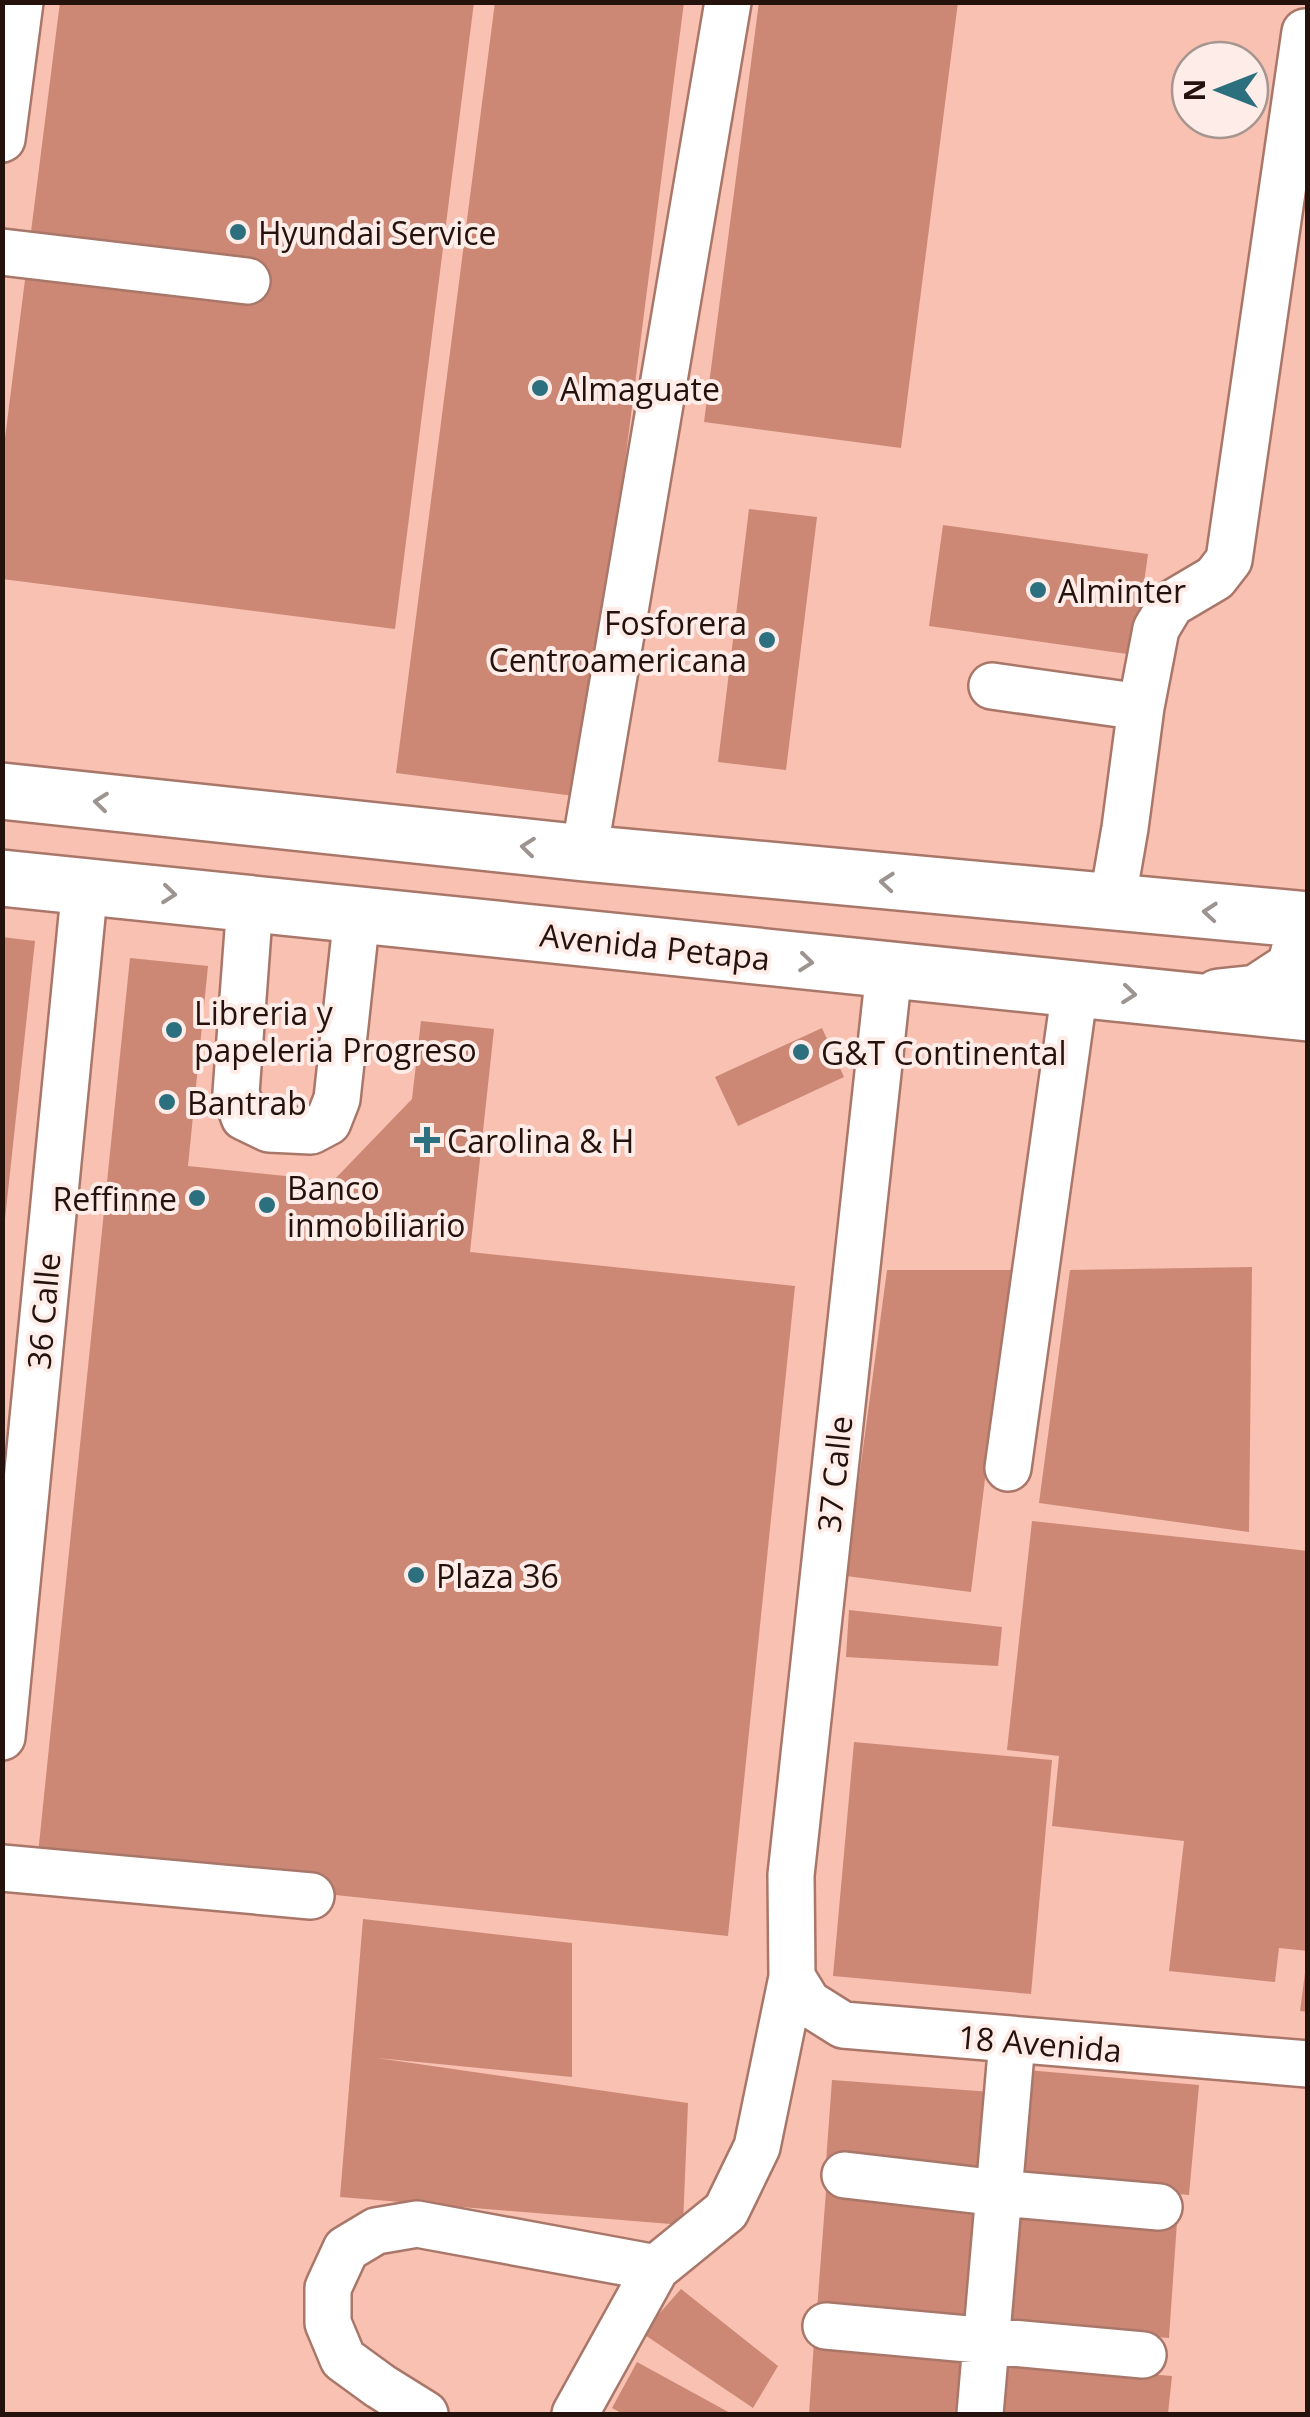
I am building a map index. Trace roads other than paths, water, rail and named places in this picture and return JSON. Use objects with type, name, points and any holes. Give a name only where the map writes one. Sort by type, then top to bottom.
[{"type":"main road","points":[[2,791],[584,854],[1307,919],[1295,968],[1258,993],[1191,1001]]},
{"type":"main road","points":[[500,930],[540,922],[560,912],[578,896],[584,854]]},
{"type":"main road","name":"Avenida Petapa","points":[[2,878],[1308,1013]]},
{"type":"street","points":[[2,139],[20,2]]},
{"type":"street","points":[[584,854],[728,2]]},
{"type":"street","points":[[1112,903],[1156,630],[1171,604],[1214,578],[1229,560],[1305,32]]},
{"type":"street","points":[[2,252],[247,280]]},
{"type":"street","points":[[992,686],[1142,708]]},
{"type":"street","name":"36 Calle","points":[[2,1736],[86,885]]},
{"type":"street","points":[[250,903],[236,1093],[244,1118],[269,1129],[311,1131],[328,1122],[337,1099],[357,914]]},
{"type":"street","name":"37 Calle","points":[[656,2268],[726,2211],[757,2147],[792,1978],[791,1875],[889,971]]},
{"type":"street","points":[[1008,1468],[1075,989]]},
{"type":"street","points":[[2,1868],[311,1896]]},
{"type":"street","name":"18 Avenida","points":[[792,1978],[808,2003],[843,2026],[1308,2064]]},
{"type":"street","points":[[980,2414],[1012,2041]]},
{"type":"street","points":[[846,2175],[1160,2207]]},
{"type":"street","points":[[425,2414],[343,2359],[328,2322],[328,2288],[346,2249],[376,2231],[417,2224],[656,2268],[576,2414]]},
{"type":"street","points":[[826,2326],[1144,2355]]},
{"type":"place","name":"Hyundai Service","points":[[238,232]]},
{"type":"place","name":"Almaguate","points":[[540,388]]},
{"type":"place","name":"Alminter","points":[[1038,590]]},
{"type":"place","name":"Fosforera Centroamericana","points":[[767,640]]},
{"type":"place","name":"Libreria y papeleria Progreso","points":[[174,1030]]},
{"type":"place","name":"G&T Continental","points":[[801,1052]]},
{"type":"place","name":"Bantrab","points":[[167,1102]]},
{"type":"place","name":"Carolina & H","points":[[427,1140]]},
{"type":"place","name":"Reffinne","points":[[197,1198]]},
{"type":"place","name":"Banco inmobiliario","points":[[267,1205]]},
{"type":"place","name":"Plaza 36","points":[[416,1575]]}]
